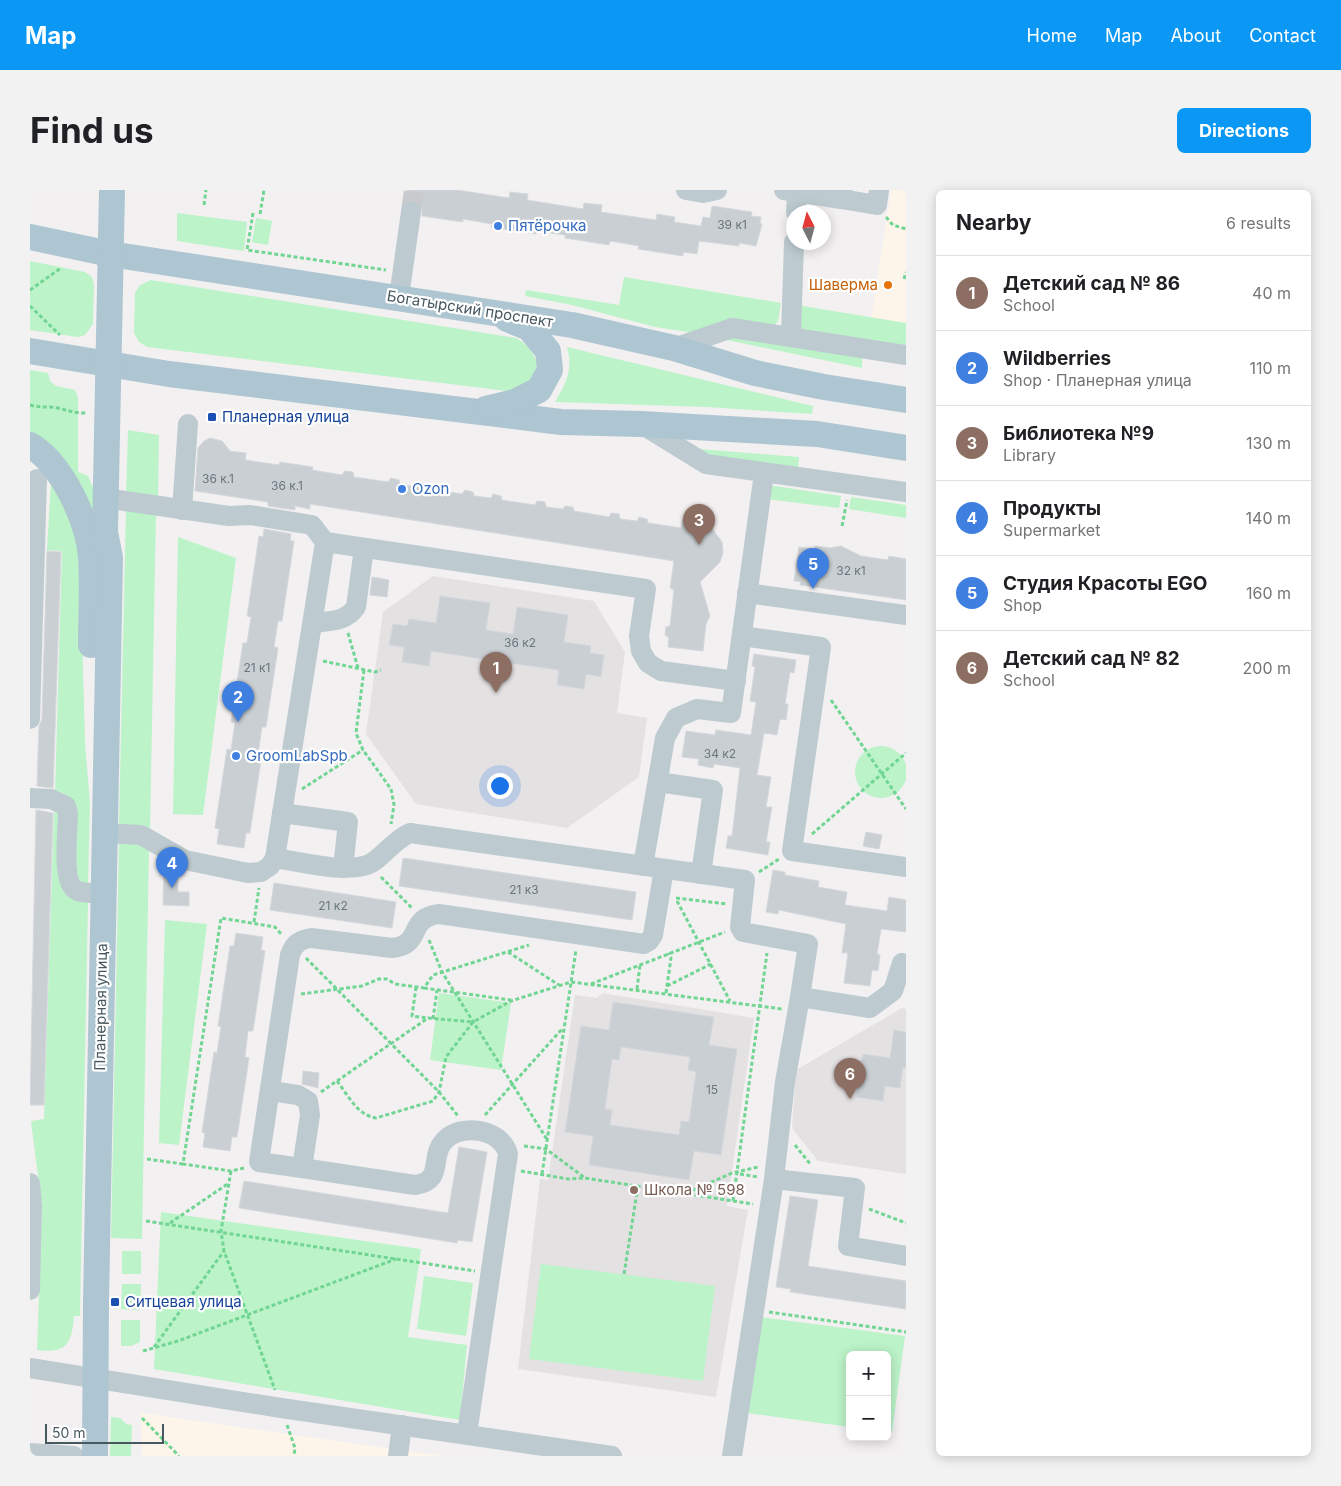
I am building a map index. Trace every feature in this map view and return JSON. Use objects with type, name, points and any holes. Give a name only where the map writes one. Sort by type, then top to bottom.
[{"type":"main road","name":"Планерная улица","points":[[112,190],[117,254]]},
{"type":"main road","name":"Планерная улица","points":[[110,558],[118,533],[115,365],[117,254],[124,190]]},
{"type":"main road","name":"Богатырский проспект","points":[[30,237],[117,254],[572,325],[674,348],[755,373],[824,387],[906,400]]},
{"type":"main road","points":[[473,412],[515,402],[539,390],[550,370],[548,351],[528,328],[485,310]]},
{"type":"main road","points":[[30,351],[215,381],[561,422],[640,424],[817,434],[906,448]]},
{"type":"main road","name":"Планерная улица","points":[[95,1456],[110,558],[104,532],[115,365]]},
{"type":"main road","points":[[30,445],[40,451],[58,472],[72,496],[86,532],[91,555],[91,662],[107,745]]},
{"type":"street","points":[[794,205],[790,191],[842,194],[877,205],[879,190]]},
{"type":"street","points":[[399,297],[411,212]]},
{"type":"street","points":[[791,336],[794,250]]},
{"type":"street","points":[[674,348],[732,328],[906,354]]},
{"type":"street","points":[[182,510],[188,424]]},
{"type":"street","points":[[640,424],[706,464],[906,492]]},
{"type":"street","points":[[643,866],[665,738],[676,718],[698,709],[731,713],[764,473]]},
{"type":"street","points":[[30,719],[37,479]]},
{"type":"street","points":[[118,500],[229,516],[250,515],[312,525],[325,542],[646,589],[639,636],[641,651],[648,663],[661,671],[736,681]]},
{"type":"street","points":[[268,865],[284,806],[325,542]]},
{"type":"street","points":[[313,623],[344,619],[351,615],[356,607],[364,548]]},
{"type":"street","points":[[747,593],[906,615]]},
{"type":"street","points":[[742,636],[821,647],[792,851],[906,867]]},
{"type":"street","points":[[658,782],[713,790],[701,874]]},
{"type":"street","points":[[30,798],[52,799],[66,806],[68,814],[67,874],[70,884],[76,890],[103,893]]},
{"type":"street","points":[[284,806],[348,822],[344,868]]},
{"type":"street","points":[[105,833],[141,835],[185,860],[248,873],[268,865],[344,868],[368,865],[399,838],[410,833],[745,880],[740,927],[743,932],[808,944],[732,1456]]},
{"type":"street","points":[[467,1434],[506,1169],[508,1154],[506,1144],[490,1134],[468,1131],[452,1134],[443,1142],[438,1151],[436,1170],[424,1183],[415,1184],[259,1162],[290,955],[294,945],[301,940],[311,938],[392,948],[402,947],[411,941],[419,922],[427,915],[438,914],[647,942],[652,935],[667,897],[664,869]]},
{"type":"street","points":[[799,1004],[870,1008],[893,991],[902,963],[906,964]]},
{"type":"street","points":[[270,1091],[298,1096],[308,1101],[310,1115],[302,1168]]},
{"type":"street","points":[[775,1170],[827,1185],[855,1188],[848,1246],[906,1256]]},
{"type":"street","points":[[30,1183],[32,1206],[30,1290]]},
{"type":"street","points":[[30,1368],[281,1408],[612,1456]]},
{"type":"street","points":[[398,1456],[402,1425]]},
{"type":"street","points":[[30,1453],[74,1456]]},
{"type":"path","points":[[204,205],[206,190]]},
{"type":"path","points":[[260,214],[264,190]]},
{"type":"path","points":[[253,213],[248,250],[393,269]]},
{"type":"path","points":[[30,290],[61,268]]},
{"type":"path","points":[[904,279],[906,272]]},
{"type":"path","points":[[30,306],[60,335]]},
{"type":"path","points":[[30,405],[41,409],[50,408],[65,412],[87,413]]},
{"type":"path","points":[[842,526],[850,485]]},
{"type":"path","points":[[344,619],[358,668]]},
{"type":"path","points":[[307,658],[375,672],[381,670]]},
{"type":"path","points":[[364,670],[356,733],[363,750],[391,789],[394,797],[386,849]]},
{"type":"path","points":[[816,679],[906,810]]},
{"type":"path","points":[[284,806],[363,750]]},
{"type":"path","points":[[745,880],[792,851],[906,753]]},
{"type":"path","points":[[254,922],[268,865]]},
{"type":"path","points":[[368,865],[411,907],[424,929],[442,972],[548,1141]]},
{"type":"path","points":[[667,897],[742,906]]},
{"type":"path","points":[[667,897],[700,942],[730,1002]]},
{"type":"path","points":[[183,1164],[221,918],[254,922],[275,928],[439,1092],[468,1131],[563,1028]]},
{"type":"path","points":[[591,984],[740,927]]},
{"type":"path","points":[[542,1174],[578,934]]},
{"type":"path","points":[[733,1200],[770,938]]},
{"type":"path","points":[[637,989],[640,965],[647,942],[669,954],[671,958],[666,993]]},
{"type":"path","points":[[424,988],[433,975],[535,944]]},
{"type":"path","points":[[508,952],[560,986]]},
{"type":"path","points":[[667,986],[711,964]]},
{"type":"path","points":[[283,996],[362,986],[379,979],[387,979],[395,984],[512,1000]]},
{"type":"path","points":[[337,1081],[362,1113],[376,1118],[433,1102],[439,1092],[446,1057],[473,1022],[512,1000],[571,982],[760,1006],[799,1004]]},
{"type":"path","points":[[416,987],[412,1016],[473,1022]]},
{"type":"path","points":[[433,1019],[437,990]]},
{"type":"path","points":[[308,1101],[428,1018]]},
{"type":"path","points":[[780,1126],[827,1185]]},
{"type":"path","points":[[506,1144],[546,1149],[585,1178]]},
{"type":"path","points":[[147,1159],[232,1171],[240,1170],[259,1162]]},
{"type":"path","points":[[506,1169],[568,1178],[585,1178],[769,1207]]},
{"type":"path","points":[[687,1193],[732,1173],[775,1170]]},
{"type":"path","points":[[232,1171],[221,1231],[224,1250],[295,1448],[294,1456]]},
{"type":"path","points":[[170,1224],[229,1183]]},
{"type":"path","points":[[624,1274],[638,1186]]},
{"type":"path","points":[[853,1203],[906,1223]]},
{"type":"path","points":[[146,1221],[221,1231],[491,1274]]},
{"type":"path","points":[[153,1348],[224,1250]]},
{"type":"path","points":[[143,1351],[396,1258]]},
{"type":"path","points":[[754,1310],[906,1332]]},
{"type":"path","points":[[142,1418],[179,1456]]},
{"type":"shaded area","points":[[891,190],[906,190],[906,325],[871,320]]},
{"type":"shaded area","points":[[433,576],[594,601],[625,652],[617,713],[647,718],[639,777],[567,828],[416,804],[366,734],[383,612]]},
{"type":"shaded area","name":"Школа № 598","points":[[603,993],[754,1018],[727,1206],[748,1210],[716,1397],[518,1369],[540,1179],[548,1180],[575,995],[597,998]]},
{"type":"shaded area","points":[[902,1008],[906,1009],[906,1174],[818,1161],[792,1128],[796,1070]]},
{"type":"shaded area","points":[[141,1413],[442,1456],[142,1456]]},
{"type":"green space","points":[[177,213],[247,222],[244,251],[177,241]]},
{"type":"green space","points":[[256,218],[272,221],[268,245],[252,242]]},
{"type":"green space","points":[[30,261],[85,272],[92,277],[94,285],[93,324],[85,335],[78,337],[30,330]]},
{"type":"green space","points":[[624,277],[781,303],[778,321],[775,325],[688,332],[655,327],[572,305],[525,296],[526,290],[619,305]]},
{"type":"green space","points":[[151,280],[516,338],[531,351],[537,370],[529,382],[507,391],[147,347],[139,342],[134,333],[135,293],[140,285]]},
{"type":"green space","points":[[797,305],[906,323],[906,346],[797,328]]},
{"type":"green space","points":[[735,336],[862,358],[862,368],[727,340]]},
{"type":"green space","points":[[567,347],[813,406],[812,414],[707,407],[555,402],[568,375],[569,355]]},
{"type":"green space","points":[[30,370],[48,373],[50,381],[56,386],[75,390],[78,397],[78,472],[88,476],[96,494],[96,528],[48,443],[30,432]]},
{"type":"green space","points":[[128,430],[159,435],[158,499],[126,495]]},
{"type":"green space","points":[[699,449],[799,457],[798,468],[713,459]]},
{"type":"green space","points":[[51,481],[71,519],[80,557],[85,742],[90,804],[88,884],[75,881],[69,797],[63,793],[55,792],[62,551],[47,550]]},
{"type":"green space","points":[[768,485],[841,496],[839,508],[766,499]]},
{"type":"green space","points":[[851,497],[906,505],[906,518],[849,509]]},
{"type":"green space","points":[[126,509],[156,513],[150,831],[119,824]]},
{"type":"green space","points":[[178,537],[236,558],[203,815],[173,814]]},
{"type":"green space","points":[[876,746],[886,746],[900,753],[907,767],[907,777],[900,791],[886,798],[876,798],[866,794],[859,787],[855,777],[855,767],[859,757],[866,750]]},
{"type":"green space","points":[[54,812],[60,814],[61,876],[88,902],[80,1316],[74,1316],[71,1334],[66,1345],[47,1351],[37,1350],[42,1207],[31,1121],[44,1119]]},
{"type":"green space","points":[[130,841],[149,847],[142,1239],[111,1238],[119,843]]},
{"type":"green space","points":[[165,920],[207,924],[179,1145],[159,1143]]},
{"type":"green space","points":[[439,993],[511,1003],[501,1070],[430,1060]]},
{"type":"green space","points":[[161,1212],[421,1249],[408,1337],[467,1345],[460,1420],[154,1369]]},
{"type":"green space","points":[[122,1251],[141,1251],[141,1274],[122,1274]]},
{"type":"green space","points":[[541,1264],[715,1286],[703,1381],[529,1359]]},
{"type":"green space","points":[[424,1276],[473,1283],[466,1336],[417,1329]]},
{"type":"green space","points":[[122,1284],[141,1284],[140,1310],[121,1309]]},
{"type":"green space","points":[[760,1317],[905,1336],[892,1432],[891,1351],[846,1351],[846,1426],[747,1413]]},
{"type":"green space","points":[[121,1320],[140,1320],[140,1342],[131,1346],[121,1346]]},
{"type":"green space","points":[[111,1417],[120,1418],[126,1424],[132,1425],[131,1456],[110,1456]]},
{"type":"building","points":[[407,190],[457,190],[509,198],[510,192],[528,194],[527,200],[583,209],[584,203],[602,205],[601,212],[656,220],[657,214],[675,217],[674,222],[701,226],[703,217],[710,218],[712,206],[752,212],[751,216],[761,217],[760,224],[762,224],[756,246],[739,243],[739,246],[699,241],[697,254],[683,252],[683,256],[638,249],[639,246],[610,241],[609,245],[565,238],[565,235],[537,231],[536,234],[491,227],[492,224],[463,219],[463,222],[422,216],[422,208],[419,203],[412,200],[405,202]]},
{"type":"building","points":[[210,438],[222,441],[230,451],[246,453],[245,460],[279,465],[280,462],[313,467],[312,470],[342,475],[345,471],[353,472],[354,477],[388,482],[391,478],[399,480],[400,484],[416,487],[419,483],[427,484],[428,489],[462,494],[465,490],[473,492],[474,496],[491,498],[493,494],[501,496],[502,500],[535,505],[537,501],[545,502],[546,507],[563,509],[565,506],[573,507],[574,511],[609,517],[611,513],[619,514],[620,519],[637,521],[639,517],[647,519],[648,523],[681,528],[683,519],[711,527],[722,542],[723,553],[720,562],[700,582],[710,616],[706,624],[703,651],[668,647],[669,638],[665,635],[666,627],[670,626],[674,590],[670,588],[674,561],[310,504],[310,509],[295,506],[295,510],[268,506],[268,502],[195,491],[198,448],[204,441]]},
{"type":"building","points":[[264,529],[291,534],[290,541],[294,541],[282,621],[278,621],[274,647],[278,648],[266,727],[262,727],[258,754],[262,754],[250,833],[246,833],[244,848],[217,844],[219,829],[215,828],[227,749],[231,750],[235,723],[231,722],[243,643],[247,643],[251,617],[247,616],[259,536],[263,537]]},
{"type":"building","points":[[815,546],[831,548],[841,546],[861,556],[888,560],[889,556],[906,559],[906,600],[800,585],[801,582],[794,581],[799,547],[815,549]]},
{"type":"building","points":[[47,551],[61,552],[53,788],[37,786],[39,726],[42,719]]},
{"type":"building","points":[[372,577],[389,580],[387,597],[370,595]]},
{"type":"building","points":[[440,596],[490,603],[486,630],[513,634],[517,607],[568,615],[564,642],[591,646],[590,653],[604,655],[601,677],[586,674],[584,689],[557,685],[559,670],[509,663],[506,677],[479,673],[482,659],[431,651],[429,666],[402,662],[404,647],[389,645],[393,624],[407,626],[409,619],[436,623]]},
{"type":"building","points":[[754,654],[796,660],[794,673],[790,672],[785,704],[788,704],[786,720],[780,719],[777,735],[764,733],[757,775],[771,777],[766,807],[772,807],[766,842],[770,842],[768,855],[726,848],[728,836],[732,836],[740,768],[714,764],[713,768],[698,765],[699,759],[682,757],[686,731],[715,735],[716,730],[751,735],[756,702],[750,701],[755,667],[752,666]]},
{"type":"building","points":[[36,810],[53,813],[44,1105],[30,1105]]},
{"type":"building","points":[[866,832],[882,835],[879,849],[863,846]]},
{"type":"building","points":[[403,858],[636,892],[632,920],[399,886]]},
{"type":"building","points":[[164,865],[178,872],[178,892],[189,892],[189,906],[163,905]]},
{"type":"building","points":[[773,870],[785,872],[785,875],[819,881],[818,887],[847,892],[845,905],[887,911],[889,897],[906,900],[906,932],[881,929],[877,954],[880,955],[878,971],[872,970],[870,986],[844,983],[848,953],[842,953],[846,924],[779,910],[778,914],[766,912]]},
{"type":"building","points":[[274,883],[396,902],[392,928],[270,910]]},
{"type":"building","points":[[236,933],[263,937],[261,950],[265,951],[253,1031],[248,1031],[245,1057],[249,1058],[237,1137],[232,1137],[230,1151],[203,1147],[205,1133],[202,1132],[214,1052],[217,1053],[221,1027],[218,1026],[230,946],[234,946]]},
{"type":"building","points":[[613,1002],[714,1017],[709,1045],[737,1049],[721,1155],[694,1151],[689,1180],[589,1165],[593,1136],[565,1132],[581,1026],[609,1030]],"holes":[[[621,1047],[690,1057],[688,1070],[696,1072],[689,1122],[681,1121],[679,1135],[610,1125],[612,1110],[605,1109],[612,1059],[619,1060]]]},
{"type":"building","points":[[894,1030],[906,1032],[906,1068],[903,1067],[900,1088],[885,1086],[883,1101],[856,1097],[858,1082],[843,1080],[846,1059],[861,1061],[863,1054],[890,1058]]},
{"type":"building","points":[[303,1071],[319,1073],[318,1088],[302,1084]]},
{"type":"building","points":[[459,1147],[487,1152],[472,1242],[458,1240],[457,1243],[239,1208],[244,1181],[448,1213]]},
{"type":"building","points":[[790,1196],[818,1200],[808,1266],[906,1281],[906,1309],[790,1292],[791,1289],[776,1287]]},
{"type":"tunnel","points":[[411,212],[414,190]]},
{"type":"place","name":"Пятёрочка","points":[[498,226]]},
{"type":"place","name":"Шаверма","points":[[888,285]]},
{"type":"place","name":"Планерная улица","points":[[212,417]]},
{"type":"place","name":"Ozon","points":[[402,489]]},
{"type":"place","name":"Библиотека №9","points":[[699,545]]},
{"type":"place","name":"Студия Красоты EGO","points":[[813,589]]},
{"type":"place","name":"Детский сад № 86","points":[[496,693]]},
{"type":"place","name":"Wildberries","points":[[238,722]]},
{"type":"place","name":"GroomLabSpb","points":[[236,756]]},
{"type":"place","name":"Продукты","points":[[172,888]]},
{"type":"place","name":"Детский сад № 82","points":[[850,1099]]},
{"type":"place","name":"Школа № 598","points":[[634,1190]]},
{"type":"place","name":"Ситцевая улица","points":[[115,1302]]}]
